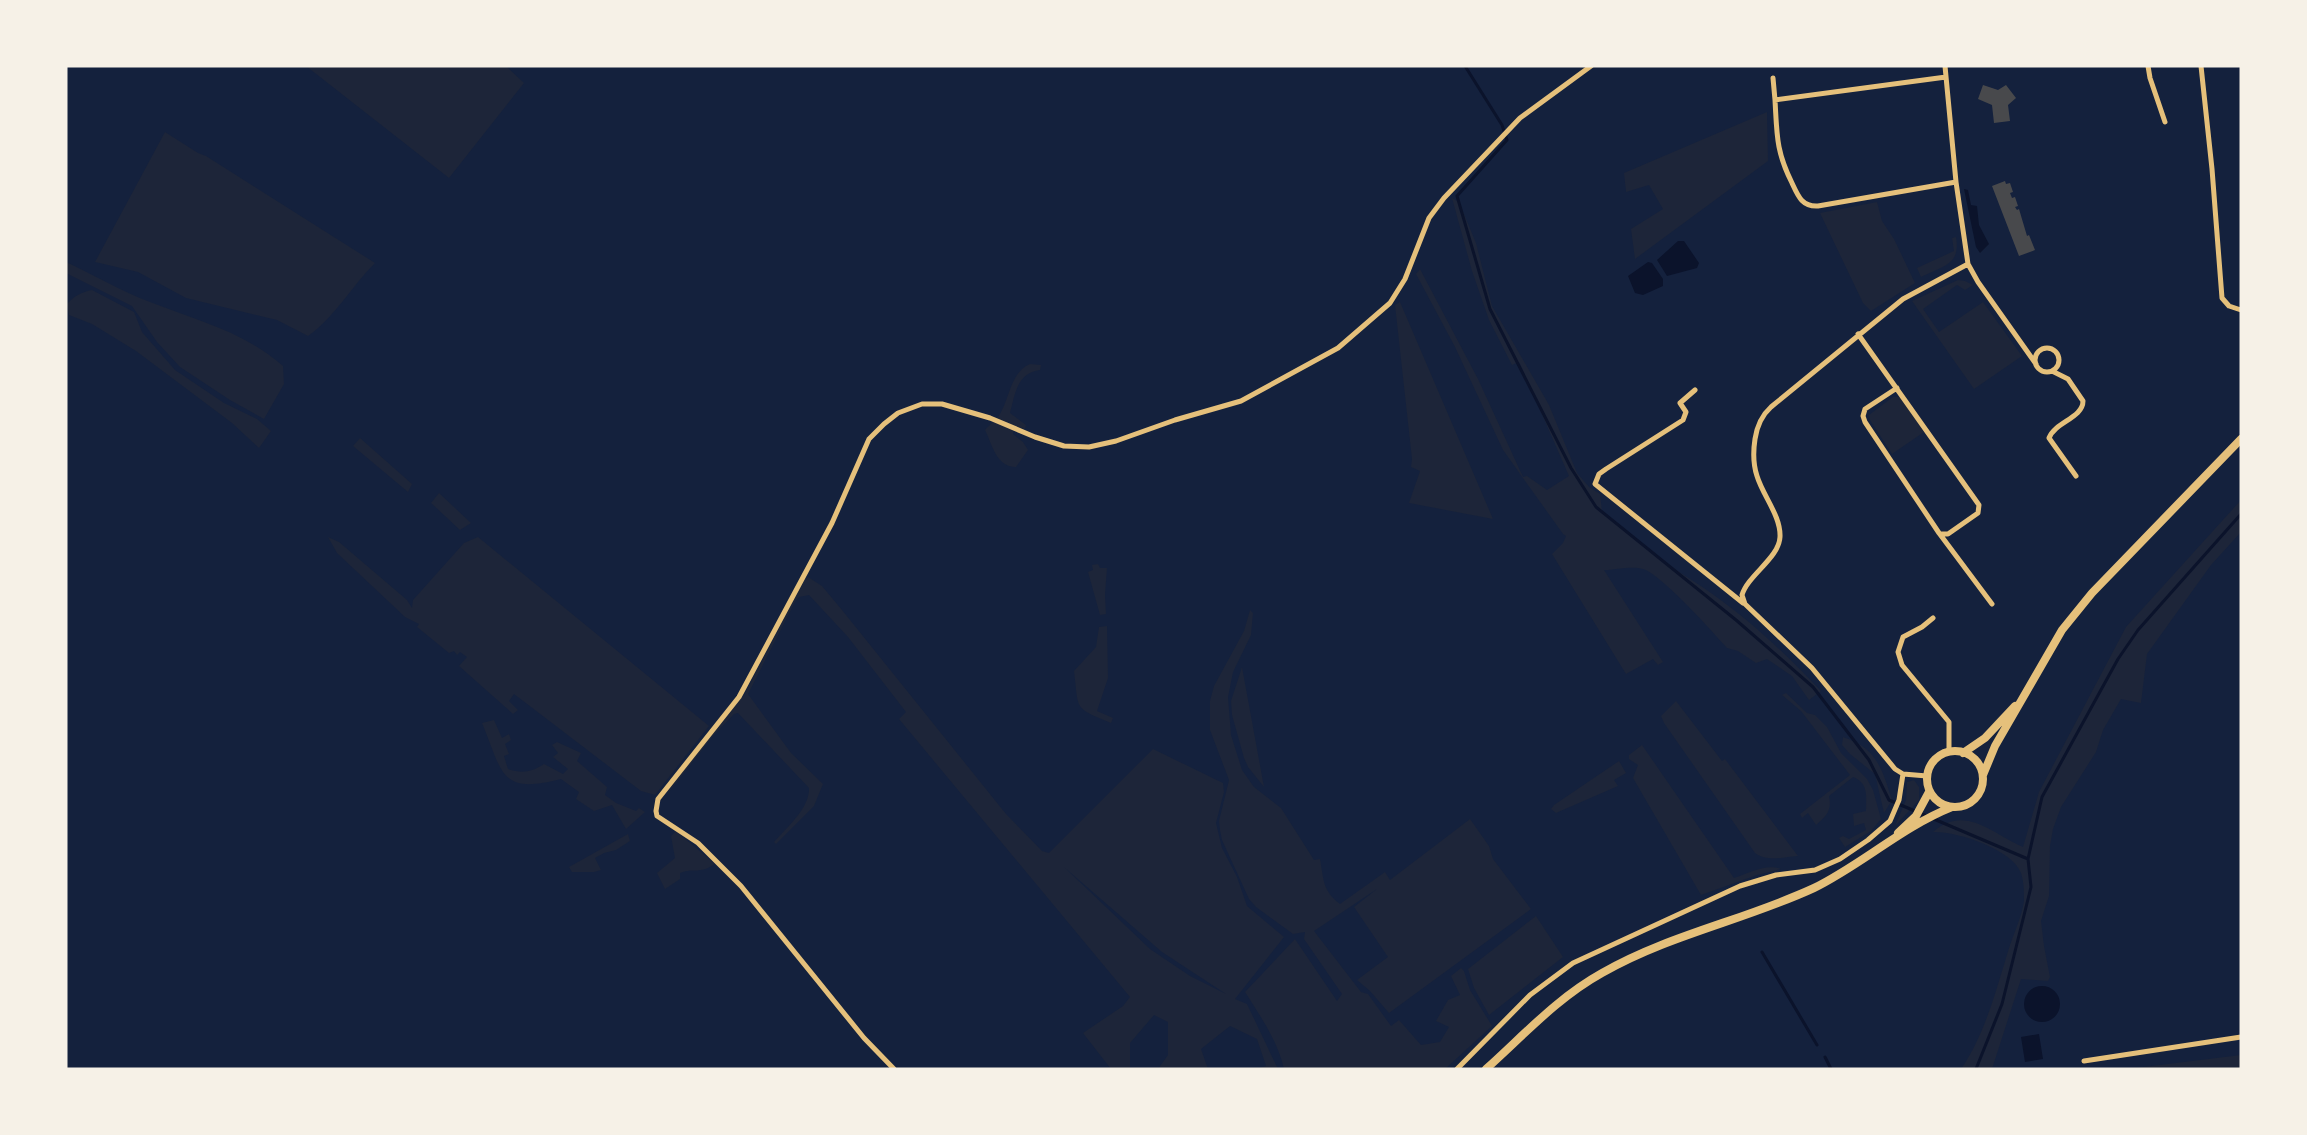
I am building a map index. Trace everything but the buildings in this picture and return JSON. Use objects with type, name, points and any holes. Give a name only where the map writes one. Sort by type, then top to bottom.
[{"type":"main road","points":[[1983,775],[1976,761],[1963,753],[1949,752],[1936,758],[1929,769],[1927,776],[1929,792],[1935,799],[1952,807],[1960,807],[1975,799],[1980,792],[1983,775],[1995,746],[2062,630],[2081,605],[2241,439]]},
{"type":"main road","points":[[1963,753],[1985,738],[2024,696]]},
{"type":"main road","points":[[1889,842],[1916,816],[1929,792]]},
{"type":"main road","points":[[1486,1069],[1521,1034],[1562,999],[1603,972],[1660,946],[1800,894],[1952,807]]},
{"type":"street","points":[[894,1069],[864,1038],[741,886],[698,843],[657,816],[656,811],[658,799],[739,698],[832,523],[869,439],[898,413],[922,405],[942,405],[990,418],[1035,437],[1064,446],[1089,447],[1116,441],[1175,420],[1241,401],[1338,348],[1390,303],[1405,279],[1429,218],[1444,198],[1520,118],[1591,66]]},
{"type":"street","points":[[1945,66],[1956,182],[1968,264],[1978,282],[2036,364],[2045,372],[2052,371],[2068,379],[2083,401],[2081,410],[2052,432],[2049,438],[2076,476]]},
{"type":"street","points":[[2148,66],[2165,122]]},
{"type":"street","points":[[2201,66],[2212,168],[2221,290],[2226,304],[2241,310]]},
{"type":"street","points":[[1775,100],[1946,77]]},
{"type":"street","points":[[1773,78],[1780,156],[1799,198],[1808,206],[1956,182]]},
{"type":"street","points":[[1745,604],[1742,597],[1744,590],[1776,549],[1780,539],[1776,520],[1756,472],[1754,452],[1759,423],[1771,406],[1903,299],[1968,264]]},
{"type":"street","points":[[1858,334],[1980,506],[1978,513],[1948,534],[1941,534]]},
{"type":"street","points":[[2036,364],[2036,356],[2041,350],[2052,349],[2058,354],[2060,362],[2052,371]]},
{"type":"street","points":[[1897,388],[1865,409],[1863,416],[1941,534],[1992,604]]},
{"type":"street","points":[[1695,390],[1680,403],[1686,414],[1683,420],[1599,474],[1595,484],[1745,604],[1812,668],[1895,770],[1903,774],[1927,776]]},
{"type":"street","points":[[1934,618],[1903,637],[1899,655],[1904,669],[1949,723],[1949,752]]},
{"type":"street","points":[[1457,1069],[1530,995],[1573,963],[1740,886],[1776,874],[1815,870],[1840,859],[1890,822],[1899,800],[1903,774]]},
{"type":"street","points":[[2084,1061],[2241,1038]]},
{"type":"shaded area","points":[[306,66],[506,66],[524,83],[449,178]]},
{"type":"shaded area","points":[[1767,112],[1768,161],[1635,259],[1631,229],[1663,209],[1649,185],[1626,192],[1624,173]]},
{"type":"shaded area","points":[[165,132],[375,263],[335,311],[308,336],[277,320],[186,298],[138,272],[95,262]]},
{"type":"shaded area","points":[[1964,189],[1968,190],[1971,205],[1977,206],[1979,225],[1989,244],[1980,253],[1976,247]]},
{"type":"shaded area","points":[[1452,198],[1459,202],[1476,243],[1492,306],[1549,405],[1577,473],[1589,487],[1600,494],[1602,511],[1651,552],[1726,604],[1769,639],[1821,691],[1809,700],[1792,676],[1767,659],[1756,663],[1738,651],[1727,648],[1665,584],[1646,570],[1636,568],[1604,570],[1663,662],[1658,665],[1653,659],[1626,674],[1552,554],[1563,543],[1566,536],[1503,450],[1455,347],[1416,274],[1420,269],[1478,379],[1523,477],[1527,476],[1547,490],[1569,476],[1519,362],[1512,365],[1489,320],[1472,271]]},
{"type":"shaded area","points":[[1877,202],[1882,221],[1894,239],[1915,283],[1871,311],[1863,303],[1820,213]]},
{"type":"shaded area","points":[[1956,237],[1956,254],[1953,259],[1943,267],[1921,277],[1917,268],[1954,251],[1952,238]]},
{"type":"shaded area","points":[[1678,241],[1684,241],[1699,263],[1697,268],[1667,276],[1657,260]]},
{"type":"shaded area","points":[[66,262],[139,298],[236,336],[268,354],[283,366],[284,384],[264,419],[180,367],[157,342],[132,306],[66,273]]},
{"type":"shaded area","points":[[1648,262],[1652,263],[1663,279],[1663,286],[1643,295],[1635,293],[1628,276]]},
{"type":"shaded area","points":[[1958,280],[1973,285],[1965,290],[1957,285],[1923,309],[1939,332],[1983,302],[2022,356],[1974,389],[1912,301]]},
{"type":"shaded area","points":[[92,290],[134,312],[142,332],[175,370],[224,403],[257,419],[271,431],[259,448],[232,423],[136,351],[92,324],[69,315],[67,304],[78,295]]},
{"type":"shaded area","points":[[1400,302],[1493,519],[1409,503],[1420,471],[1411,467],[1395,305]]},
{"type":"shaded area","points":[[1030,364],[1041,365],[1040,370],[1026,375],[1022,380],[1010,413],[1026,425],[1025,429],[1014,426],[1013,434],[1023,442],[1028,450],[1016,467],[1009,466],[999,459],[985,430],[1000,415],[1015,378]]},
{"type":"shaded area","points":[[1893,397],[1900,397],[1924,432],[1892,454],[1869,415]]},
{"type":"shaded area","points":[[360,438],[412,484],[408,492],[353,446]]},
{"type":"shaded area","points":[[439,493],[471,523],[460,530],[431,503]]},
{"type":"shaded area","points":[[2241,500],[2241,532],[2211,565],[2147,654],[2141,703],[2121,699],[2103,730],[2096,752],[2061,807],[2050,846],[2049,896],[2041,921],[2050,977],[2048,981],[2021,979],[1992,1069],[1961,1069],[1970,1055],[1990,1009],[2022,912],[2023,883],[2016,864],[1995,849],[1969,838],[1933,832],[1945,824],[1967,821],[1989,829],[2023,847],[2039,792],[2126,627]]},
{"type":"shaded area","points":[[328,537],[339,542],[407,600],[412,608],[413,600],[464,543],[478,537],[709,726],[655,795],[641,791],[514,694],[509,701],[518,710],[513,714],[459,666],[467,657],[460,652],[457,655],[454,651],[449,653],[417,627],[419,624],[405,617],[337,553]]},
{"type":"shaded area","points":[[1098,564],[1100,568],[1107,568],[1106,614],[1100,615],[1088,572],[1093,570],[1092,565]]},
{"type":"shaded area","points":[[808,577],[822,586],[1006,814],[1042,851],[1049,853],[1153,749],[1223,783],[1224,792],[1216,823],[1222,848],[1237,877],[1247,906],[1284,937],[1235,999],[1247,1004],[1278,1069],[1256,1069],[1266,1066],[1257,1039],[1230,1026],[1201,1049],[1208,1069],[1158,1069],[1168,1055],[1168,1022],[1154,1015],[1130,1043],[1130,1069],[1111,1069],[1083,1033],[1123,1006],[1130,997],[899,719],[906,712],[848,637],[809,595],[799,597],[795,602],[748,694],[791,753],[823,784],[814,806],[776,844],[774,842],[802,810],[809,788],[738,713],[734,714],[713,736],[661,802],[744,695]],"holes":[[[1064,867],[1162,952],[1226,994],[1190,976],[1150,949]]]},
{"type":"shaded area","points":[[1250,610],[1253,613],[1251,635],[1233,672],[1228,697],[1231,735],[1242,770],[1254,787],[1281,808],[1314,860],[1320,859],[1325,884],[1334,899],[1340,904],[1385,872],[1390,880],[1470,819],[1489,846],[1493,859],[1531,909],[1389,1013],[1357,980],[1388,957],[1354,907],[1377,889],[1314,931],[1361,992],[1368,994],[1391,1026],[1399,1020],[1421,1045],[1440,1042],[1449,1027],[1436,1021],[1448,1000],[1460,995],[1451,976],[1461,968],[1464,971],[1470,990],[1492,1026],[1445,1069],[1284,1069],[1273,1039],[1245,992],[1295,939],[1337,1001],[1342,994],[1304,939],[1305,932],[1293,934],[1256,907],[1249,899],[1222,840],[1219,821],[1229,780],[1210,730],[1210,701],[1214,686],[1244,631]]},
{"type":"shaded area","points":[[1107,626],[1108,678],[1097,711],[1113,718],[1111,723],[1090,714],[1080,706],[1074,671],[1096,647],[1099,627]]},
{"type":"shaded area","points":[[1242,667],[1264,787],[1248,767],[1244,758],[1232,715],[1231,701]]},
{"type":"shaded area","points":[[1786,693],[1807,713],[1815,715],[1827,727],[1841,753],[1867,779],[1873,790],[1881,819],[1871,831],[1845,847],[1839,838],[1843,836],[1849,839],[1866,830],[1864,823],[1854,826],[1853,814],[1866,811],[1864,787],[1853,777],[1829,796],[1828,812],[1816,825],[1808,813],[1802,818],[1800,814],[1850,775],[1801,711],[1782,695]]},
{"type":"shaded area","points":[[1676,701],[1722,761],[1725,759],[1798,856],[1770,858],[1755,853],[1664,723],[1661,716]]},
{"type":"shaded area","points":[[494,720],[502,738],[509,734],[511,740],[505,744],[509,754],[504,756],[508,769],[527,771],[544,764],[563,774],[568,769],[553,757],[558,753],[552,745],[557,742],[581,753],[577,761],[607,787],[605,795],[616,803],[636,811],[639,808],[645,812],[626,829],[612,805],[594,811],[576,799],[579,792],[561,779],[525,784],[514,781],[506,776],[500,767],[482,723]]},
{"type":"shaded area","points":[[1843,737],[1864,747],[1877,761],[1892,800],[1884,813],[1875,774],[1842,745]]},
{"type":"shaded area","points":[[1642,745],[1734,878],[1763,868],[1781,869],[1701,895],[1633,778],[1638,765],[1629,759],[1629,755]]},
{"type":"shaded area","points":[[1619,761],[1626,773],[1614,780],[1618,786],[1556,813],[1551,809],[1554,805]]},
{"type":"shaded area","points":[[1914,780],[1919,787],[1919,800],[1895,826],[1906,800],[1907,782]]},
{"type":"shaded area","points":[[676,831],[715,864],[705,869],[680,873],[680,879],[665,889],[657,873],[675,858],[671,836]]},
{"type":"shaded area","points":[[628,834],[630,841],[616,850],[595,858],[601,870],[572,872],[569,867]]},
{"type":"shaded area","points":[[1536,916],[1563,957],[1489,1015],[1474,988],[1468,969]]},
{"type":"shaded area","points":[[2042,986],[2055,991],[2060,1004],[2055,1017],[2042,1022],[2029,1017],[2024,1004],[2029,991]]},
{"type":"shaded area","points":[[2039,1034],[2043,1059],[2025,1062],[2021,1037]]},
{"type":"shaded area","points":[[2241,1055],[2241,1069],[2127,1069]]},
{"type":"waterway","points":[[1465,66],[1502,125],[1507,140],[1457,196],[1490,309],[1571,468],[1596,507],[1736,620],[1813,687],[1869,760],[1889,800],[2028,859]]},
{"type":"waterway","points":[[1976,1069],[2002,1004],[2031,887],[2028,859],[2042,797],[2118,659],[2138,630],[2241,514]]},
{"type":"waterway","points":[[1762,952],[1817,1045]]},
{"type":"waterway","points":[[1825,1057],[1831,1069]]}]
